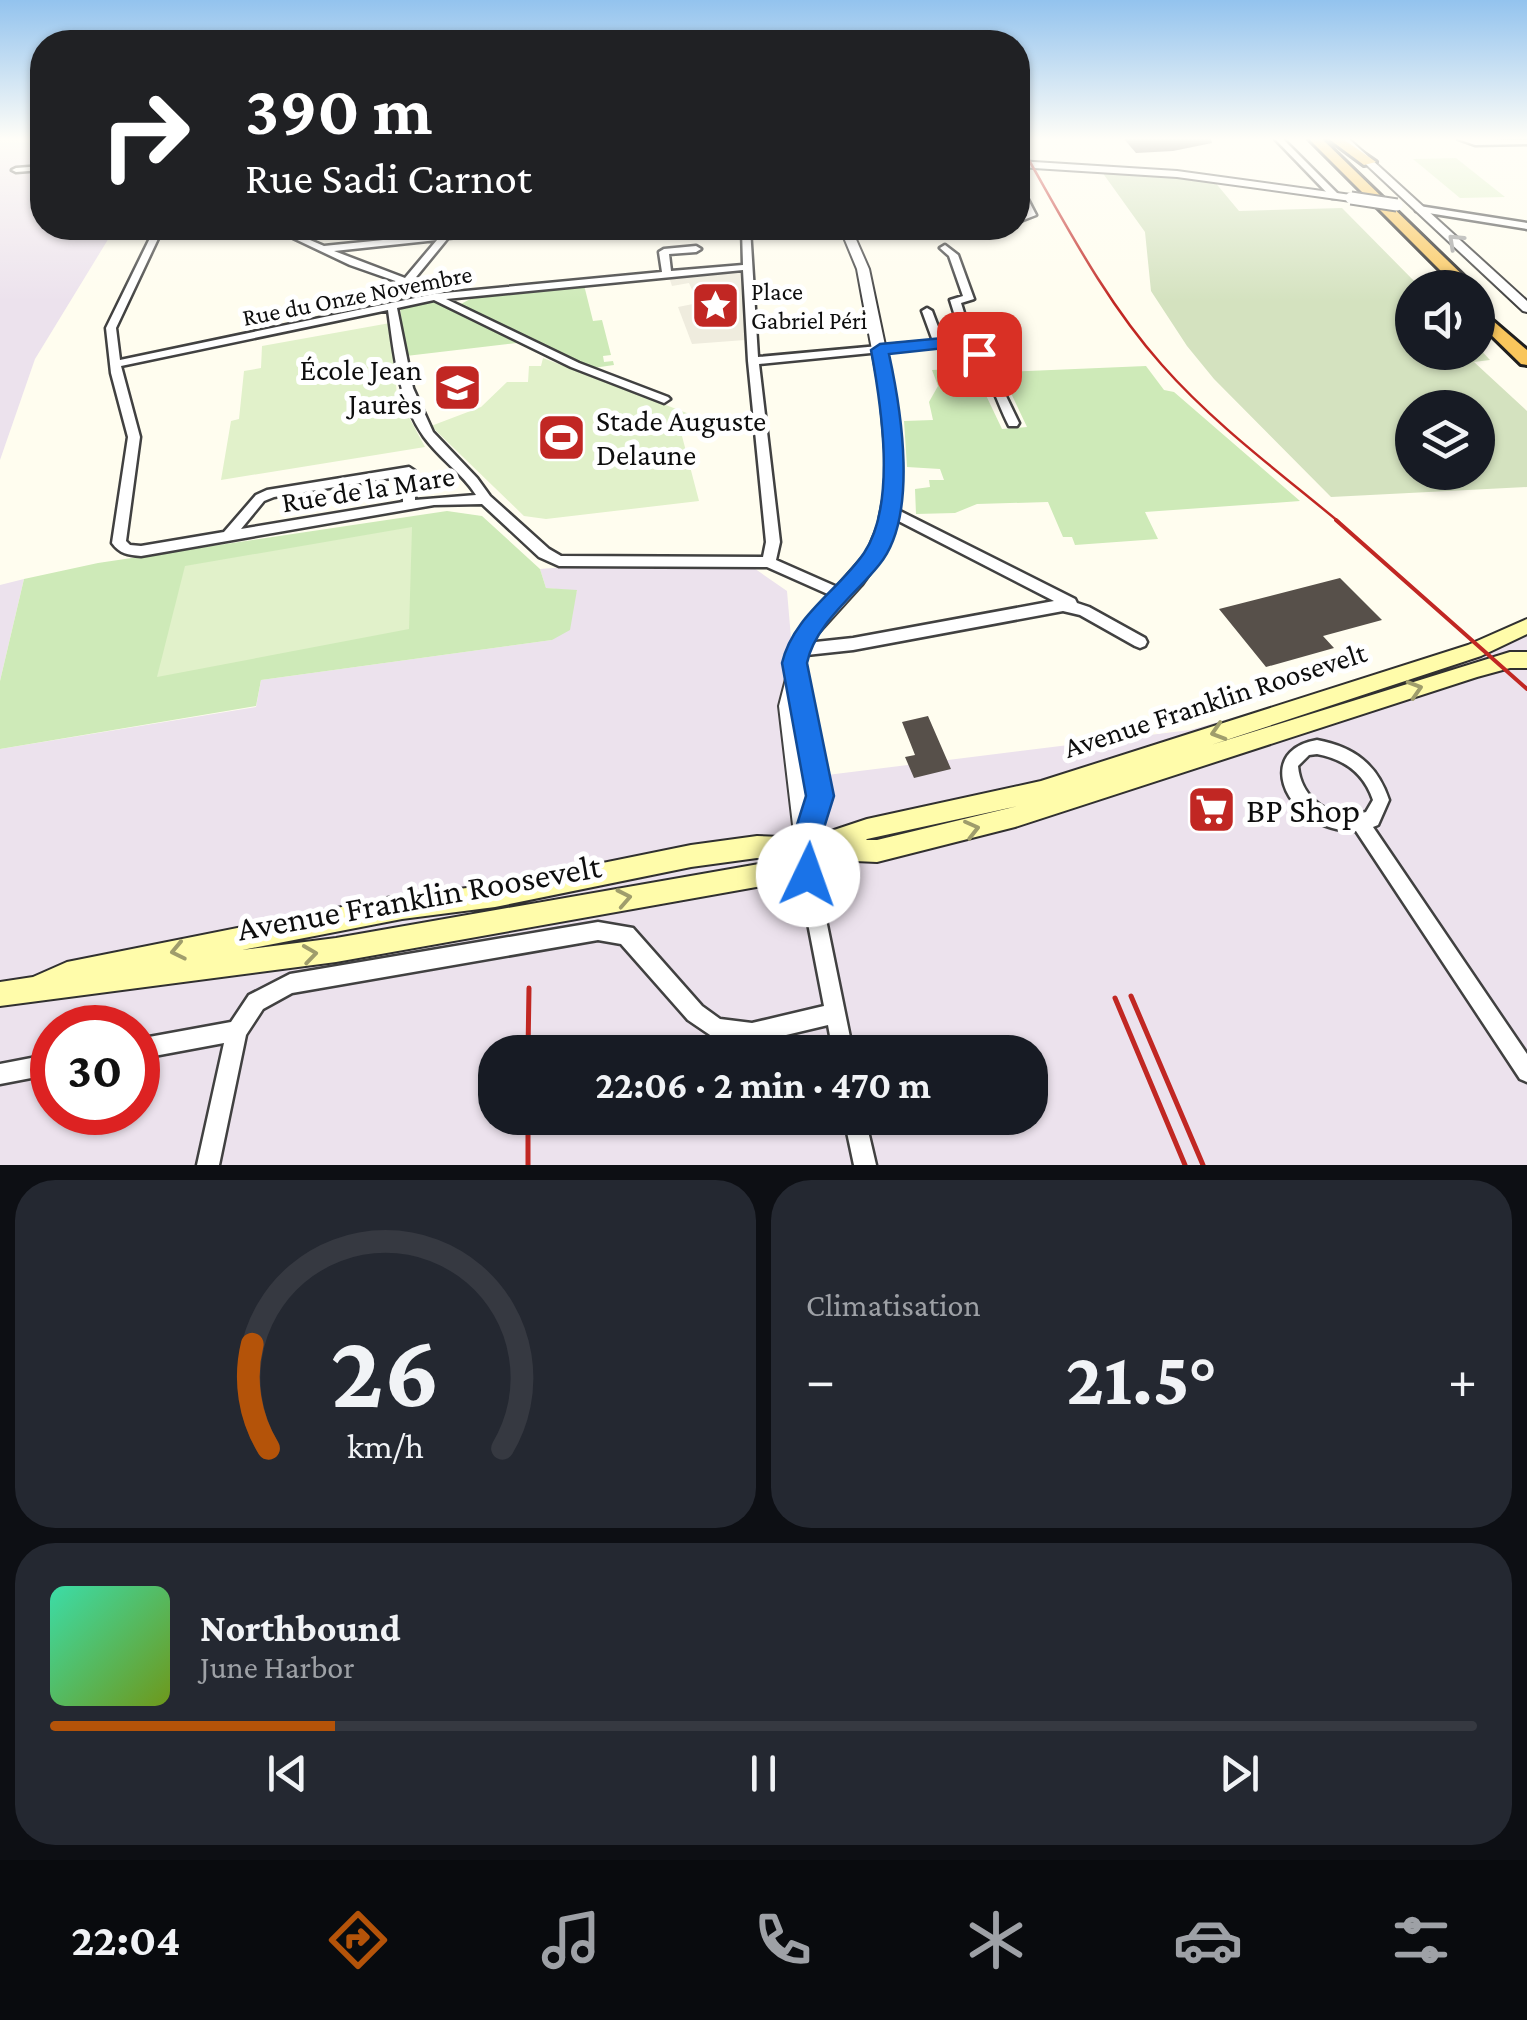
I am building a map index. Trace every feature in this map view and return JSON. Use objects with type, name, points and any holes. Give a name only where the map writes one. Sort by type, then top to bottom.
[{"type":"highway","points":[[1360,193],[1434,270]]},
{"type":"highway","points":[[1366,193],[1449,270]]},
{"type":"highway","points":[[1495,313],[1527,344]]},
{"type":"highway","points":[[1495,329],[1527,360]]},
{"type":"main road","points":[[1527,613],[1527,626]]},
{"type":"main road","name":"Avenue Franklin Roosevelt","points":[[0,994],[336,950],[762,875],[803,850],[867,830],[1042,790],[1474,651],[1527,626]]},
{"type":"main road","name":"Avenue Franklin Roosevelt","points":[[803,850],[877,851],[968,830],[1459,675],[1510,660],[1527,660]]},
{"type":"street","points":[[1316,193],[1527,226]]},
{"type":"street","points":[[1404,193],[1527,308]]},
{"type":"street","points":[[117,364],[112,328],[154,240]]},
{"type":"street","points":[[303,240],[407,282],[418,300]]},
{"type":"street","points":[[324,249],[375,240]]},
{"type":"street","points":[[407,282],[442,240]]},
{"type":"street","points":[[747,240],[753,361],[773,542],[769,562]]},
{"type":"street","points":[[839,1035],[803,850],[820,796],[807,712],[796,674],[797,650],[874,556],[888,510],[893,475],[891,405],[863,268],[850,240]]},
{"type":"street","points":[[945,248],[953,255],[969,299],[954,300],[968,342],[979,354],[1013,422]]},
{"type":"street","points":[[668,274],[664,252],[696,249]]},
{"type":"street","name":"Rue du Onze Novembre","points":[[117,364],[434,297],[748,267]]},
{"type":"street","points":[[434,297],[576,366],[664,399]]},
{"type":"street","points":[[392,305],[408,398],[430,436],[478,485],[485,498]]},
{"type":"street","points":[[926,311],[938,344]]},
{"type":"street","points":[[753,361],[968,342]]},
{"type":"street","name":"Rue de la Mare","points":[[117,364],[134,437],[119,543],[126,550],[141,551],[410,506],[485,498],[544,553],[558,561],[769,562],[839,594]]},
{"type":"street","points":[[228,536],[260,498],[271,494],[409,471],[410,506]]},
{"type":"street","points":[[888,510],[1140,642]]},
{"type":"street","points":[[797,650],[853,644],[1044,606],[1084,610]]},
{"type":"street","points":[[1361,824],[1379,811],[1381,800],[1370,775],[1359,764],[1331,749],[1305,748],[1296,754],[1289,774],[1302,800],[1330,820],[1361,824],[1527,1072]]},
{"type":"street","points":[[208,1165],[238,1031],[256,1002],[290,984],[598,931],[626,936],[695,1013],[716,1029],[752,1033],[835,1013]]},
{"type":"street","points":[[160,1045],[238,1031]]},
{"type":"street","points":[[0,1074],[30,1068]]},
{"type":"street","points":[[858,1135],[864,1165]]},
{"type":"shaded area","points":[[0,193],[30,193],[30,240],[108,240],[35,359],[0,460]]},
{"type":"shaded area","name":"Place Gabriel Péri","points":[[743,270],[745,340],[692,344],[678,307],[698,303],[689,283],[672,286],[669,277]]},
{"type":"shaded area","points":[[605,564],[751,566],[787,591],[803,778],[1190,730],[1527,633],[1527,1165],[0,1165],[0,749],[256,707],[261,680],[552,640],[577,591],[546,588],[540,569]]},
{"type":"shaded area","points":[[24,579],[0,681],[0,585]]},
{"type":"green space","points":[[1117,193],[1224,193],[1239,211],[1342,208],[1403,270],[1395,270],[1395,370],[1483,370],[1527,411],[1527,487],[1495,489],[1495,390],[1395,390],[1395,490],[1468,490],[1331,497],[1214,379],[1151,291],[1145,232]]},
{"type":"green space","points":[[1454,193],[1500,193],[1505,197],[1460,198]]},
{"type":"green space","points":[[584,285],[593,321],[602,320],[611,355],[603,356],[604,362],[613,361],[614,365],[593,368],[459,305],[476,296]]},
{"type":"green space","points":[[434,302],[517,343],[406,356],[400,307]]},
{"type":"green space","points":[[390,323],[397,395],[425,447],[221,480],[231,421],[239,419],[244,371],[261,368],[262,346]]},
{"type":"green space","name":"Stade Auguste Delaune","points":[[543,358],[705,420],[682,436],[699,501],[546,519],[524,516],[431,426],[481,407],[507,382],[528,382],[529,366],[541,366]]},
{"type":"green space","points":[[1146,366],[1164,390],[1174,392],[1300,501],[1145,512],[1158,539],[1075,545],[1072,537],[1063,537],[1048,502],[977,504],[955,513],[916,514],[915,489],[930,487],[929,480],[944,480],[940,469],[907,467],[904,421],[933,420],[929,402],[938,386],[932,370],[973,368],[1002,429],[1027,427],[1001,372]]},
{"type":"green space","points":[[447,511],[482,516],[540,569],[546,588],[577,590],[570,630],[552,640],[261,680],[256,706],[0,749],[0,681],[24,579],[98,563]]},
{"type":"green space","points":[[412,527],[409,629],[157,677],[185,566]]},
{"type":"building","points":[[1340,578],[1382,620],[1323,636],[1334,648],[1266,667],[1219,609]]},
{"type":"building","points":[[928,716],[951,769],[914,778],[905,757],[915,755],[902,722]]},
{"type":"railway","points":[[1047,193],[1102,285],[1162,365],[1225,427],[1339,522]]},
{"type":"railway","points":[[1336,520],[1527,689]]},
{"type":"railway","points":[[528,1035],[529,988]]},
{"type":"railway","points":[[1131,996],[1203,1165]]},
{"type":"railway","points":[[1115,998],[1185,1165]]},
{"type":"railway","points":[[528,1135],[528,1165]]},
{"type":"place","name":"Place Gabriel Péri","points":[[716,305]]},
{"type":"place","name":"École Jean Jaurès","points":[[457,387]]},
{"type":"place","name":"Stade Auguste Delaune","points":[[561,438]]},
{"type":"place","name":"BP Shop","points":[[1211,810]]},
{"type":"route","points":[[808,875],[803,850],[820,796],[807,712],[794,663],[797,650],[826,608],[874,556],[887,519],[893,475],[891,405],[880,350],[964,341],[972,343],[979,354]]}]
